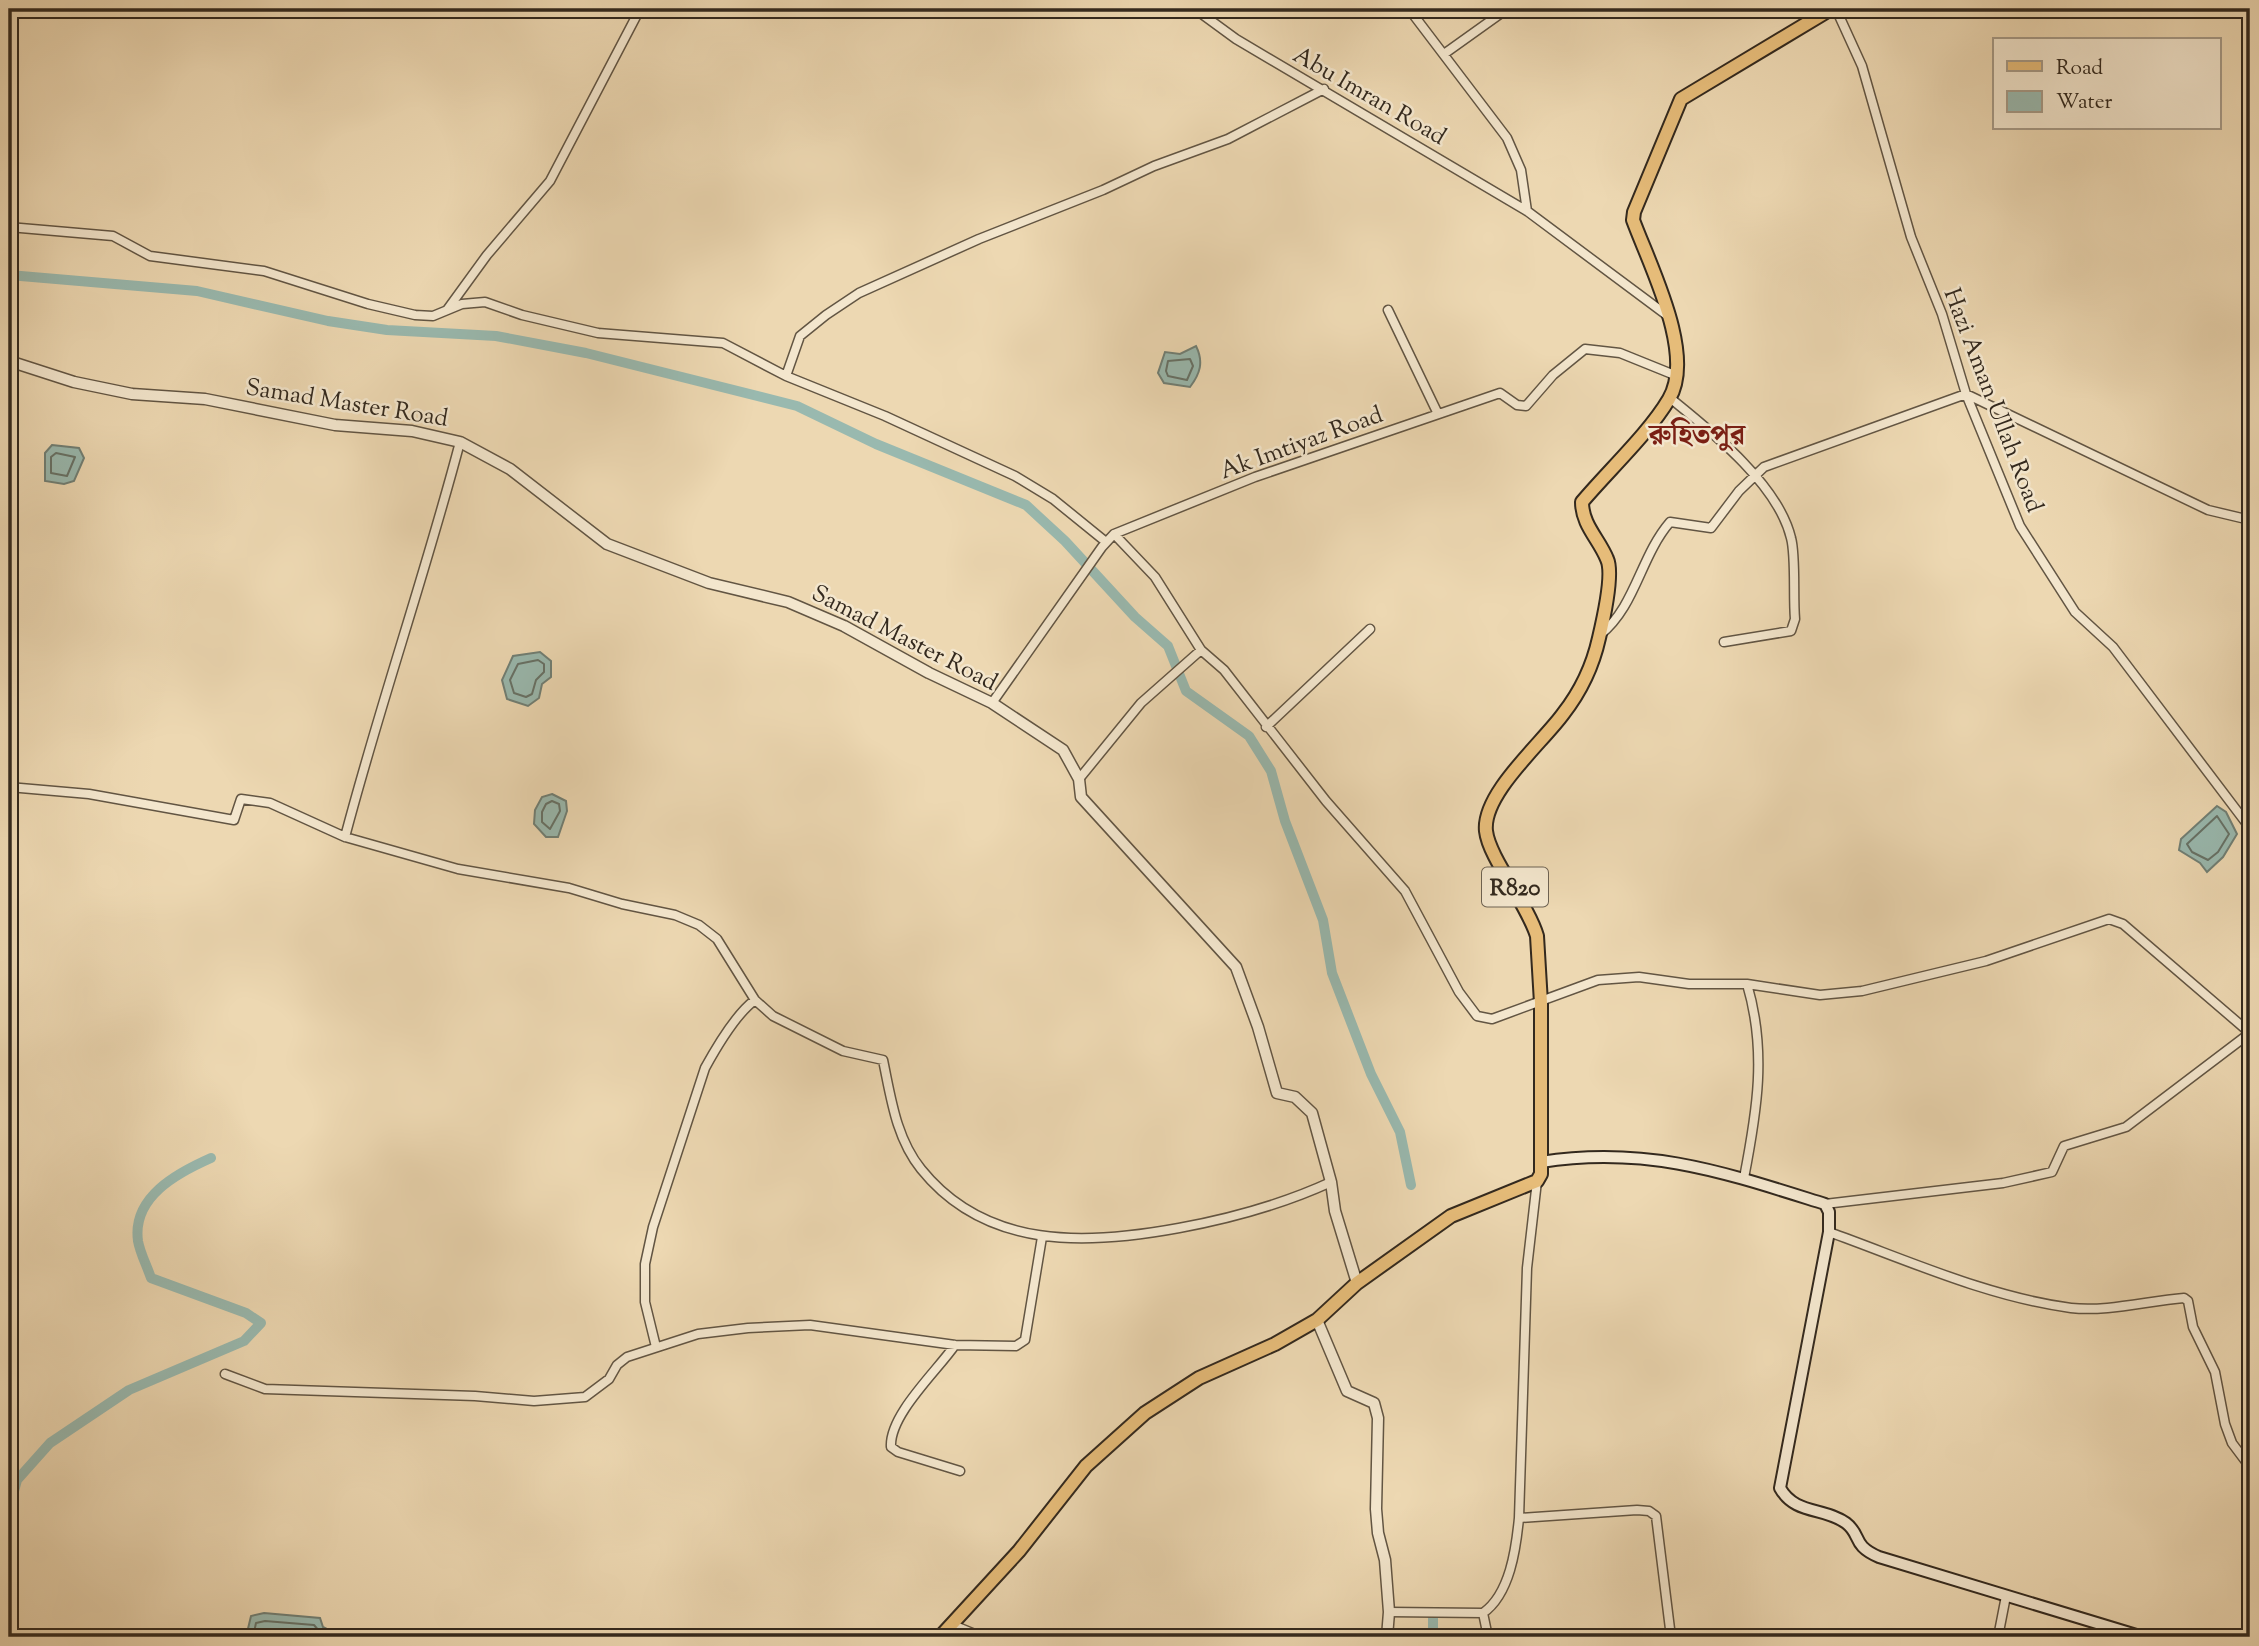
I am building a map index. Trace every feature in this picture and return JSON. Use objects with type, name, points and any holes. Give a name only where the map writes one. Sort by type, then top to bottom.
[{"type":"main road","name":"R820","points":[[1537,1181],[1541,1162],[1541,1003],[1537,936],[1531,917],[1490,846],[1486,830],[1488,812],[1502,788],[1565,712],[1588,675],[1600,635],[1608,561],[1585,520],[1582,502],[1670,398],[1676,376],[1675,346],[1668,316],[1654,268],[1633,220],[1676,107],[1691,92],[1833,9]]},
{"type":"main road","points":[[1541,1162],[1583,1155],[1616,1154],[1652,1158],[1744,1178],[1825,1204],[1829,1212],[1829,1232],[1780,1488],[1794,1505],[1845,1522],[1863,1550],[2144,1637]]},
{"type":"main road","points":[[940,1637],[1020,1551],[1102,1449],[1145,1413],[1199,1378],[1275,1344],[1317,1320],[1357,1283],[1451,1216],[1537,1181]]},
{"type":"street","points":[[447,310],[487,255],[550,181],[640,9]]},
{"type":"street","name":"Abu Imran Road","points":[[1195,9],[1236,39],[1527,211],[1668,316]]},
{"type":"street","points":[[1409,9],[1507,138],[1521,170],[1527,211]]},
{"type":"street","points":[[1444,54],[1507,9]]},
{"type":"street","name":"Hazi Aman Ullah Road","points":[[1833,9],[1862,66],[1911,237],[1942,314],[1966,394],[2020,526],[2076,612],[2113,647],[2250,828]]},
{"type":"street","points":[[786,376],[800,336],[825,314],[859,293],[979,239],[1103,190],[1154,166],[1228,139],[1324,89]]},
{"type":"street","points":[[9,227],[113,236],[150,256],[264,271],[405,313],[433,316],[462,304],[485,302],[522,315],[598,332],[723,343],[786,376],[885,415],[1014,476],[1053,499],[1104,544]]},
{"type":"street","points":[[1388,310],[1438,414]]},
{"type":"street","name":"Ak Imtiyaz Road","points":[[992,703],[1104,544],[1114,534],[1255,477],[1500,393],[1517,405],[1526,407],[1553,375],[1580,352],[1592,348],[1620,353],[1676,376]]},
{"type":"street","name":"Samad Master Road","points":[[9,361],[74,382],[132,394],[205,399],[321,423],[412,431],[460,442],[510,469],[607,544],[709,583],[789,602],[844,626],[929,673],[992,703],[1063,750],[1079,779],[1081,797],[1236,967],[1258,1027],[1277,1093],[1295,1097],[1312,1113],[1331,1182],[1335,1211],[1357,1283]]},
{"type":"street","points":[[1600,635],[1622,615],[1638,573],[1670,522],[1711,528],[1753,476],[1764,467],[1966,394],[2208,510],[2250,520]]},
{"type":"street","points":[[1670,398],[1734,452],[1753,476],[1768,488],[1792,541],[1795,619],[1791,631],[1724,642]]},
{"type":"street","points":[[345,837],[376,720],[428,562],[460,442]]},
{"type":"street","points":[[1114,534],[1155,577],[1201,650],[1224,670],[1325,801],[1405,891],[1459,992],[1477,1016],[1492,1020],[1598,980],[1639,977],[1689,984],[1747,984],[1820,995],[1862,991],[1986,961],[2109,919],[2123,924],[2250,1033],[2126,1127],[2064,1146],[2052,1172],[2003,1183],[1943,1187],[1825,1204]]},
{"type":"street","points":[[1266,727],[1370,629]]},
{"type":"street","points":[[1079,779],[1109,739],[1169,676],[1201,650]]},
{"type":"street","points":[[9,786],[116,798],[234,820],[241,799],[270,803],[345,837],[458,869],[569,888],[622,904],[676,915],[699,925],[717,939],[755,1000],[773,1016],[843,1051],[883,1060],[903,1140],[920,1169],[953,1200],[985,1221],[1042,1237],[1089,1240],[1128,1237],[1245,1215],[1298,1197],[1331,1182]]},
{"type":"street","points":[[1744,1178],[1754,1129],[1760,1046],[1758,1019],[1747,984]]},
{"type":"street","points":[[656,1347],[645,1302],[645,1264],[653,1227],[705,1068],[717,1045],[734,1026],[741,1010],[755,1000]]},
{"type":"street","points":[[1389,1612],[1483,1613],[1494,1605],[1511,1565],[1519,1518],[1527,1268],[1537,1181]]},
{"type":"street","points":[[1829,1232],[1935,1271],[2018,1296],[2073,1308],[2183,1298],[2188,1301],[2193,1327],[2215,1372],[2218,1399],[2232,1443],[2250,1467]]},
{"type":"street","points":[[225,1374],[265,1389],[556,1400],[585,1397],[609,1379],[617,1365],[627,1357],[711,1333],[810,1325],[955,1345],[1016,1346],[1025,1340],[1042,1237]]},
{"type":"street","points":[[1317,1320],[1347,1391],[1374,1403],[1378,1418],[1378,1533],[1385,1560],[1389,1612],[1387,1637]]},
{"type":"street","points":[[955,1345],[916,1393],[890,1438],[891,1447],[898,1452],[960,1471]]},
{"type":"street","points":[[1519,1518],[1637,1510],[1649,1511],[1657,1516],[1671,1637]]},
{"type":"street","points":[[1998,1637],[2006,1596]]},
{"type":"street","points":[[1483,1613],[1488,1637]]},
{"type":"street","points":[[953,1625],[982,1637]]},
{"type":"water","points":[[1196,346],[1200,368],[1190,387],[1164,383],[1158,373],[1165,352],[1180,354]]},
{"type":"water","points":[[52,445],[79,448],[84,458],[74,481],[64,484],[45,481],[45,453]]},
{"type":"water","points":[[540,652],[551,661],[551,677],[542,684],[539,698],[528,706],[507,699],[502,680],[513,656]]},
{"type":"water","points":[[552,794],[566,801],[567,811],[558,837],[546,837],[534,824],[535,810],[542,797]]},
{"type":"water","points":[[2217,806],[2226,812],[2237,834],[2223,857],[2207,872],[2200,863],[2179,850],[2181,839]]},
{"type":"water","points":[[264,1613],[320,1618],[323,1627],[342,1637],[246,1637],[251,1616]]},
{"type":"waterway","points":[[9,275],[197,291],[328,321],[387,330],[496,336],[586,353],[797,406],[876,444],[1026,505],[1065,541],[1135,617],[1168,646],[1186,691],[1249,736],[1271,771],[1285,821],[1323,920],[1332,973],[1371,1074],[1400,1132],[1411,1185]]},
{"type":"waterway","points":[[9,1510],[17,1480],[50,1443],[129,1390],[244,1341],[261,1323],[246,1313],[151,1278],[140,1250],[138,1225],[149,1199],[171,1179],[211,1158]]},
{"type":"waterway","points":[[1433,1616],[1433,1637]]},
{"type":"waterway","points":[[868,1637],[875,1634]]},
{"type":"district","name":"রুহিতপুর","points":[[1697,434]]}]
